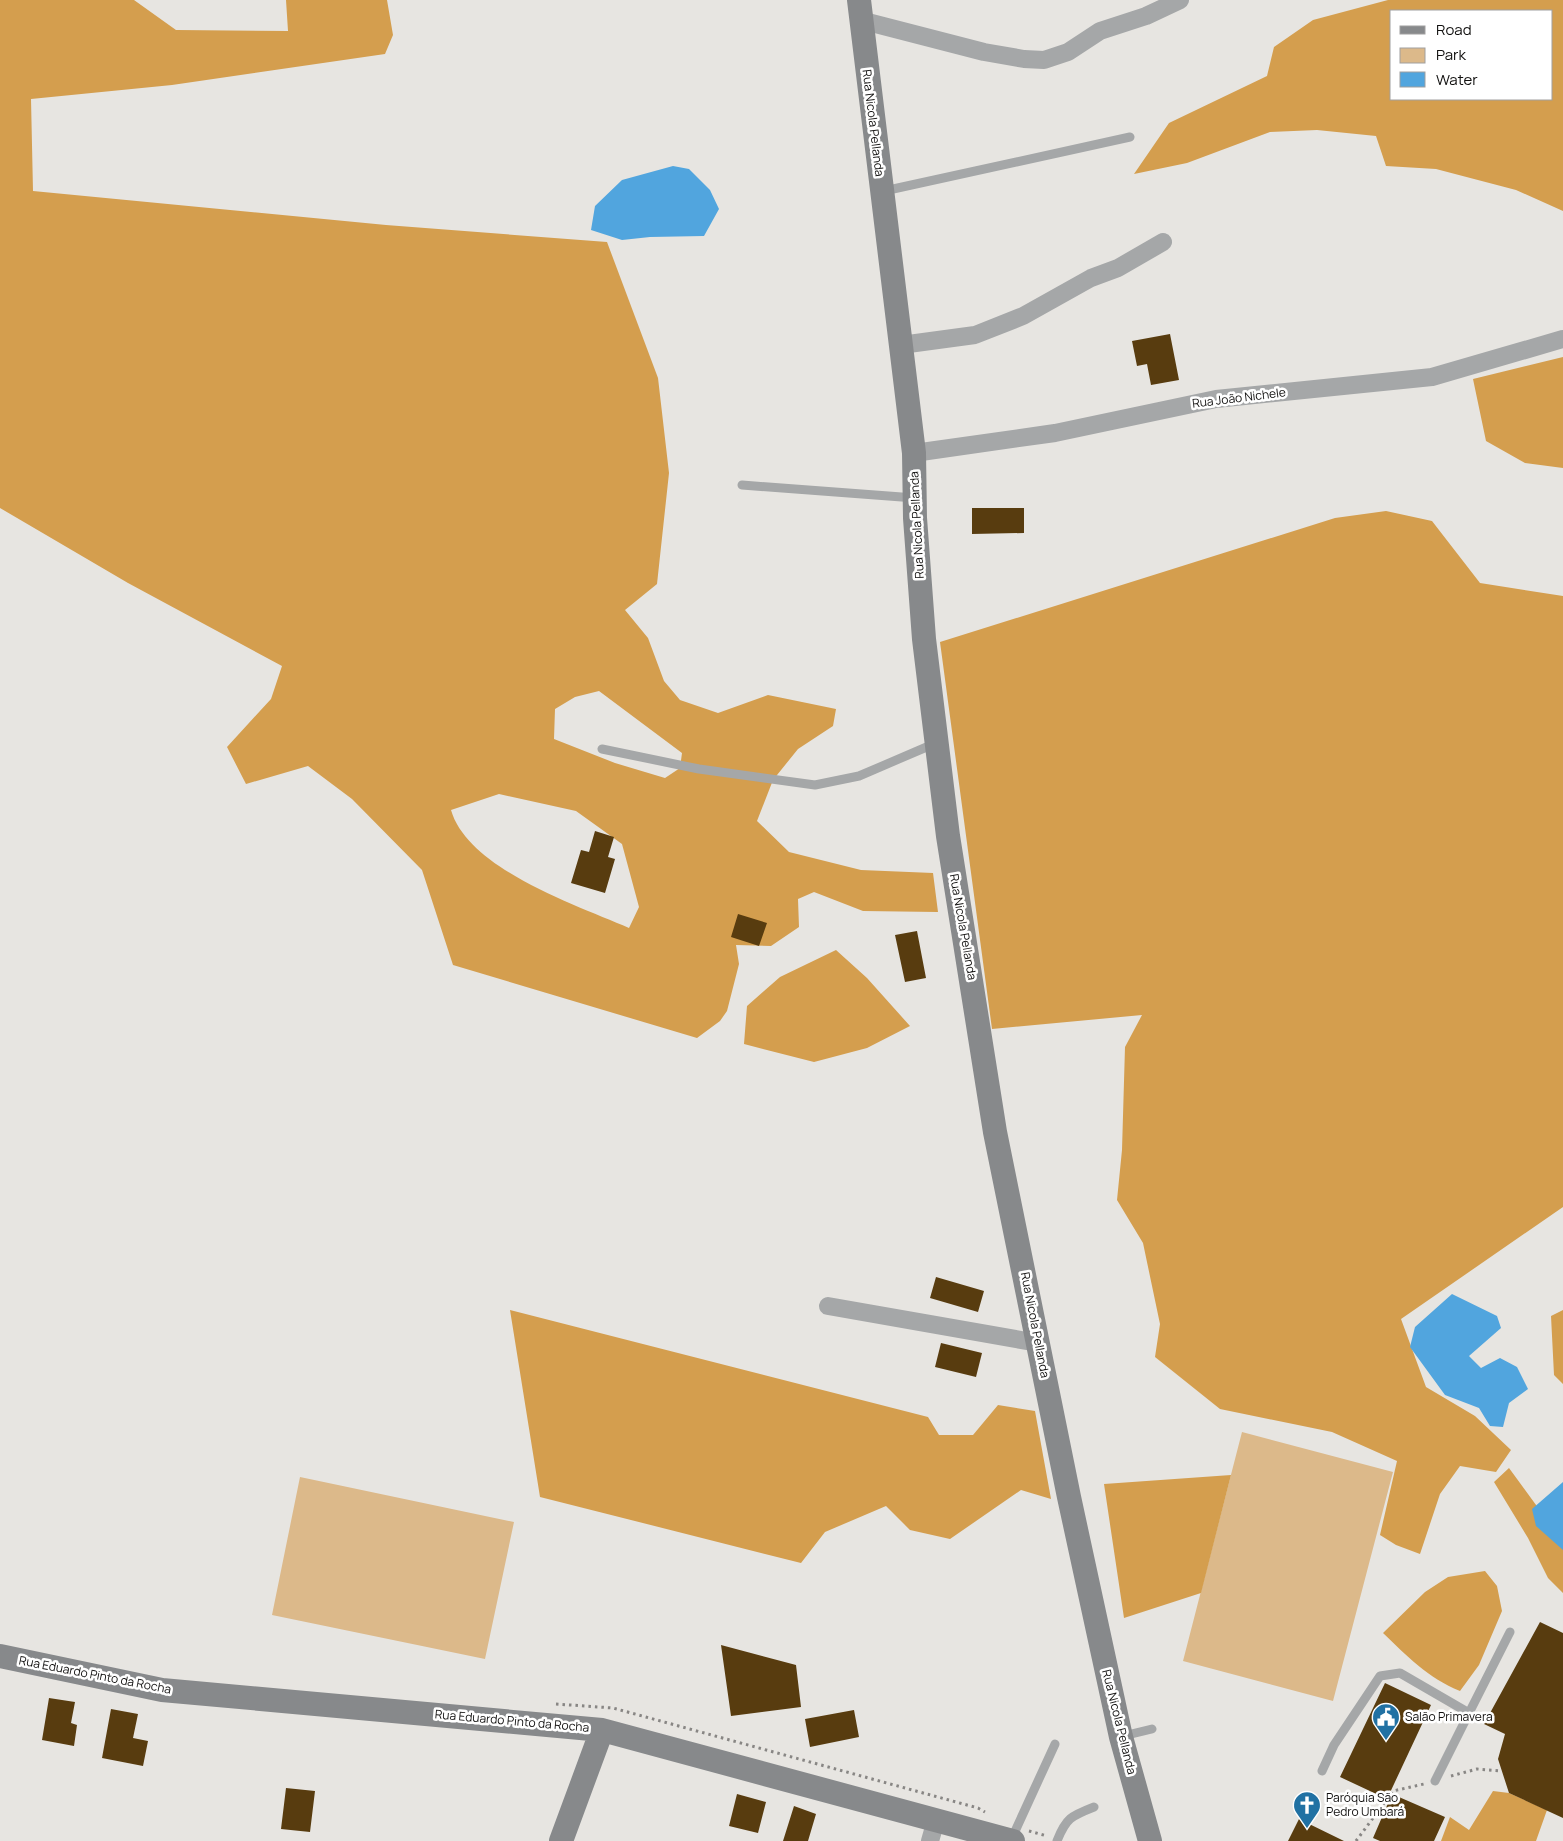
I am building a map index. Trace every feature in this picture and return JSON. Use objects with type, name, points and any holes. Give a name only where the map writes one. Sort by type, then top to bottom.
[{"type":"main road","name":"Rua Nicola Pellanda","points":[[859,10],[914,453],[924,639],[948,836],[995,1132],[1120,1737],[1150,1841]]},
{"type":"main road","name":"Rua Eduardo Pinto da Rocha","points":[[0,1656],[162,1690],[602,1730],[933,1830],[1012,1841]]},
{"type":"main road","points":[[561,1841],[602,1730]]},
{"type":"street","points":[[859,10],[984,52],[1024,59],[1044,60],[1068,52],[1100,31],[1146,16],[1180,0]]},
{"type":"street","points":[[900,345],[975,336],[1023,316],[1091,278],[1118,268],[1162,242]]},
{"type":"street","name":"Rua João Nichele","points":[[914,453],[1054,433],[1216,399],[1432,377],[1563,339]]},
{"type":"street","points":[[828,1306],[1038,1343]]},
{"type":"lane","points":[[881,191],[1130,137]]},
{"type":"lane","points":[[742,485],[915,498]]},
{"type":"lane","points":[[602,749],[699,768],[815,785],[859,776],[937,743]]},
{"type":"lane","points":[[1435,1782],[1510,1632]]},
{"type":"lane","points":[[1322,1771],[1339,1737],[1380,1676],[1400,1673],[1469,1713]]},
{"type":"lane","points":[[1120,1737],[1152,1729]]},
{"type":"lane","points":[[1012,1841],[1056,1744]]},
{"type":"lane","points":[[1057,1841],[1063,1824],[1072,1816],[1094,1806]]},
{"type":"path","points":[[1356,1841],[1393,1791],[1435,1782],[1477,1768],[1502,1771]]},
{"type":"green space","points":[[1242,1432],[1393,1472],[1333,1701],[1183,1661]]},
{"type":"green space","points":[[300,1477],[514,1522],[485,1659],[272,1615]]},
{"type":"shaded area","points":[[0,0],[134,0],[176,30],[288,31],[286,0],[387,0],[393,35],[385,54],[172,85],[31,99],[33,191],[386,225],[607,242],[658,378],[669,473],[657,584],[625,610],[648,638],[664,681],[680,700],[718,713],[768,695],[836,709],[833,726],[798,749],[773,780],[757,821],[789,852],[861,870],[933,873],[938,912],[863,911],[814,892],[798,899],[799,927],[771,946],[736,945],[739,964],[727,1011],[720,1021],[697,1038],[453,965],[422,870],[352,799],[308,766],[246,784],[227,747],[271,699],[282,666],[128,583],[0,508]],"holes":[[[599,691],[682,753],[680,768],[665,778],[615,763],[554,739],[555,709],[575,697]],[[499,794],[576,811],[622,844],[639,907],[629,928],[526,882],[501,867],[479,850],[461,831],[451,810]]]},
{"type":"shaded area","points":[[1388,0],[1563,0],[1563,211],[1516,190],[1436,169],[1386,166],[1376,136],[1317,130],[1270,132],[1187,163],[1134,174],[1169,123],[1267,76],[1274,47],[1313,20]]},
{"type":"shaded area","points":[[1563,357],[1563,468],[1525,463],[1486,441],[1473,379]]},
{"type":"shaded area","points":[[1386,511],[1432,521],[1480,583],[1563,596],[1563,1207],[1401,1319],[1426,1387],[1475,1416],[1511,1450],[1496,1472],[1460,1466],[1440,1494],[1420,1554],[1396,1545],[1380,1535],[1397,1461],[1332,1432],[1220,1409],[1155,1357],[1160,1324],[1143,1243],[1117,1200],[1122,1150],[1125,1047],[1142,1015],[992,1029],[940,642],[1335,518]]},
{"type":"shaded area","points":[[836,950],[867,978],[910,1026],[867,1048],[814,1062],[744,1044],[747,1006],[780,977]]},
{"type":"shaded area","points":[[510,1310],[928,1417],[939,1435],[973,1435],[998,1405],[1035,1411],[1051,1499],[1021,1490],[950,1539],[910,1530],[886,1506],[825,1532],[801,1563],[540,1497]]},
{"type":"shaded area","points":[[1563,1310],[1563,1384],[1554,1375],[1551,1316]]},
{"type":"shaded area","points":[[1509,1468],[1563,1542],[1563,1593],[1548,1578],[1528,1538],[1494,1482]]},
{"type":"shaded area","points":[[1231,1475],[1201,1593],[1124,1618],[1104,1484]]},
{"type":"shaded area","points":[[1485,1571],[1497,1586],[1502,1611],[1479,1665],[1460,1691],[1448,1686],[1428,1673],[1383,1633],[1425,1592],[1448,1577]]},
{"type":"shaded area","points":[[1493,1791],[1509,1793],[1547,1810],[1536,1841],[1441,1841],[1450,1817],[1469,1830]]},
{"type":"water","points":[[673,166],[689,169],[710,190],[719,209],[704,236],[650,237],[622,240],[591,230],[595,206],[622,180]]},
{"type":"water","points":[[1452,1294],[1497,1316],[1501,1328],[1469,1356],[1481,1368],[1500,1358],[1517,1367],[1528,1389],[1509,1403],[1503,1427],[1490,1426],[1479,1408],[1445,1395],[1410,1347],[1415,1327]]},
{"type":"water","points":[[1563,1482],[1563,1550],[1536,1526],[1532,1509]]},
{"type":"building","points":[[1170,334],[1179,380],[1151,385],[1147,364],[1137,366],[1132,341]]},
{"type":"building","points":[[972,508],[1024,508],[1024,533],[972,534]]},
{"type":"building","points":[[595,831],[614,837],[608,857],[615,859],[605,893],[571,883],[581,850],[589,852]]},
{"type":"building","points":[[738,914],[767,923],[759,946],[731,937]]},
{"type":"building","points":[[917,931],[926,978],[905,982],[895,935]]},
{"type":"building","points":[[936,1277],[984,1291],[978,1312],[930,1298]]},
{"type":"building","points":[[941,1343],[982,1353],[976,1377],[935,1367]]},
{"type":"building","points":[[1540,1622],[1563,1633],[1563,1818],[1509,1793],[1498,1759],[1505,1734],[1484,1724]]},
{"type":"building","points":[[721,1645],[796,1665],[801,1707],[731,1716]]},
{"type":"building","name":"Salão Primavera","points":[[1385,1683],[1431,1705],[1387,1799],[1340,1777]]},
{"type":"building","points":[[49,1698],[75,1702],[71,1723],[77,1725],[74,1746],[42,1740]]},
{"type":"building","points":[[111,1709],[138,1714],[133,1738],[148,1741],[143,1766],[102,1758]]},
{"type":"building","points":[[854,1710],[859,1737],[810,1747],[805,1719]]},
{"type":"building","points":[[286,1788],[315,1791],[310,1832],[281,1829]]},
{"type":"building","points":[[737,1794],[766,1802],[758,1833],[729,1826]]},
{"type":"building","points":[[1392,1794],[1445,1817],[1434,1841],[1380,1841],[1373,1838]]},
{"type":"building","points":[[794,1806],[816,1814],[808,1841],[783,1841]]},
{"type":"building","name":"Paróquia São Pedro Umbará","points":[[1299,1819],[1344,1841],[1288,1841]]},
{"type":"place","name":"Salão Primavera","points":[[1386,1741]]},
{"type":"place","name":"Paróquia São Pedro Umbará","points":[[1307,1829]]}]
